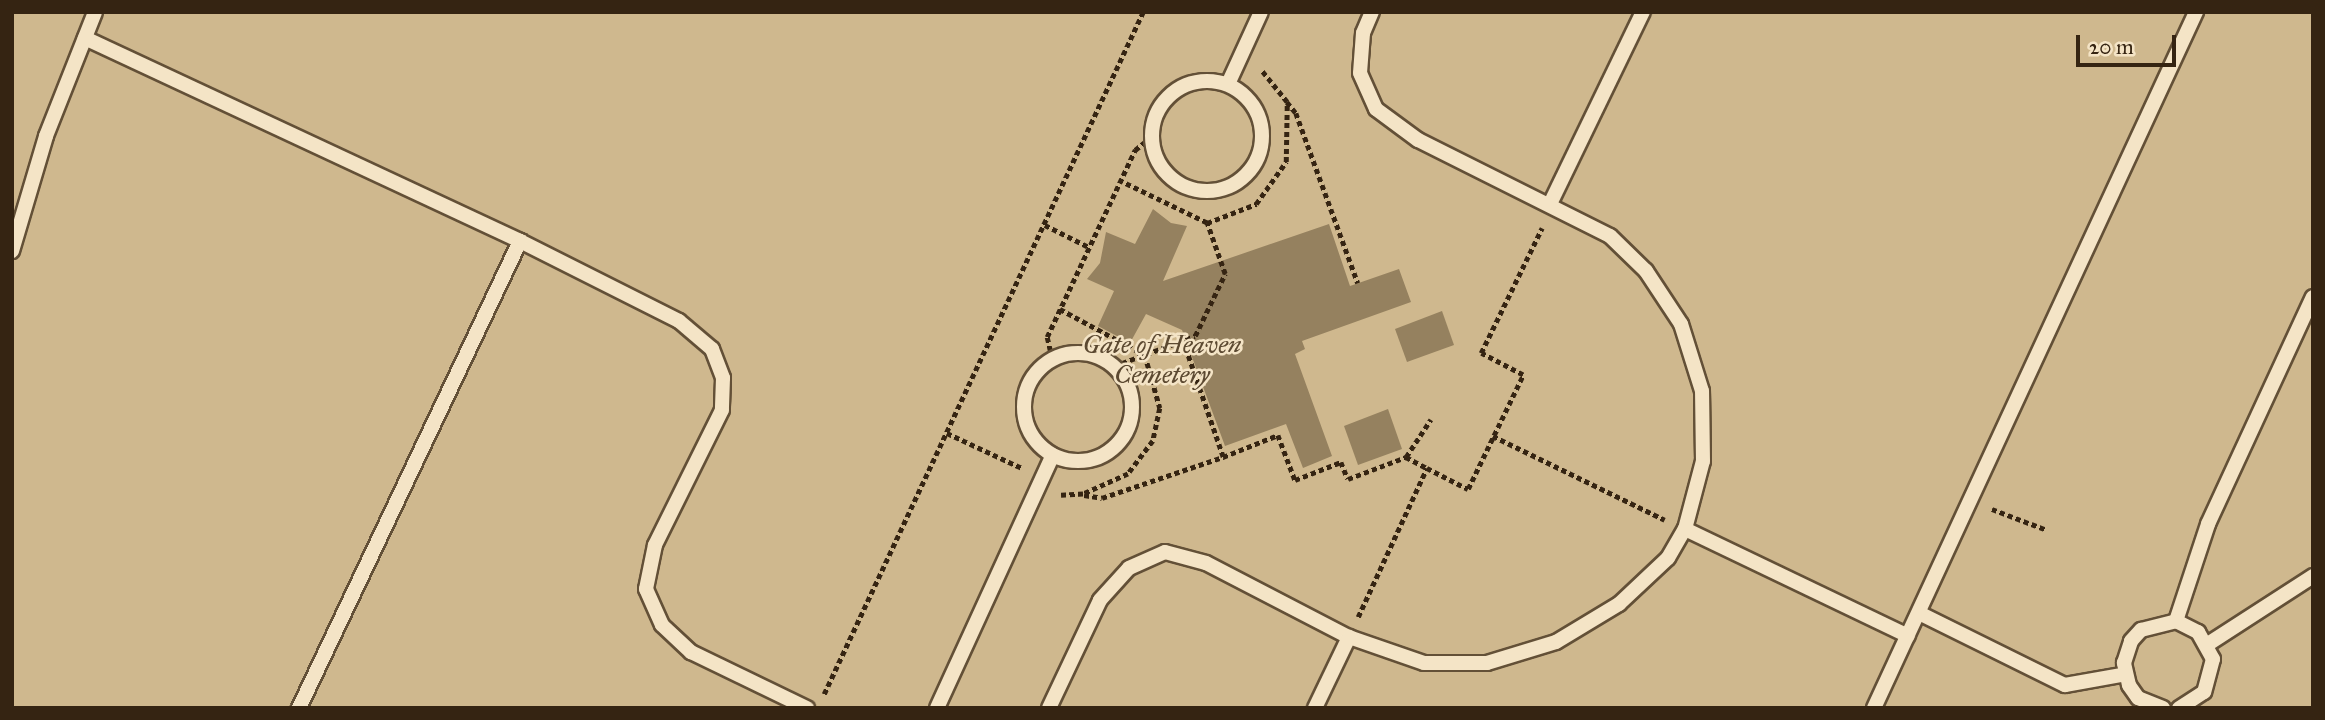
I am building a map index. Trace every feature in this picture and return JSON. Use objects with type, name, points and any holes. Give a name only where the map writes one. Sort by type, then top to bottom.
[{"type":"lane","points":[[12,251],[46,136],[95,12]]},
{"type":"lane","points":[[1228,85],[1261,12]]},
{"type":"lane","points":[[1049,708],[1100,600],[1129,568],[1165,552],[1206,563],[1349,637],[1424,663],[1487,663],[1556,642],[1619,604],[1668,558],[1685,529],[1703,461],[1702,391],[1681,324],[1646,271],[1610,236],[1553,204],[1418,140],[1376,109],[1360,73],[1363,33],[1372,12]]},
{"type":"lane","points":[[1553,204],[1643,12]]},
{"type":"lane","points":[[1874,708],[2196,12]]},
{"type":"lane","points":[[85,38],[520,241],[679,321],[712,349],[723,378],[722,410],[655,545],[646,589],[662,625],[691,653],[807,708]]},
{"type":"lane","points":[[1201,81],[1228,85],[1255,108],[1261,134],[1256,161],[1230,186],[1194,190],[1177,183],[1164,171],[1151,137],[1162,103],[1175,90],[1201,81]]},
{"type":"lane","points":[[299,708],[520,241]]},
{"type":"lane","points":[[2176,621],[2208,524],[2313,297]]},
{"type":"lane","points":[[1084,353],[1114,366],[1131,396],[1132,413],[1122,437],[1087,461],[1053,455],[1029,432],[1024,399],[1039,369],[1052,359],[1084,353]]},
{"type":"lane","points":[[937,708],[1053,455]]},
{"type":"lane","points":[[1685,529],[1908,636]]},
{"type":"lane","points":[[2208,644],[2313,576]]},
{"type":"lane","points":[[1919,612],[2065,685],[2126,674]]},
{"type":"lane","points":[[2163,708],[2138,698],[2126,674],[2127,648],[2141,629],[2176,621],[2208,644],[2211,678],[2204,692],[2179,708]]},
{"type":"lane","points":[[1315,708],[1349,637]]},
{"type":"path","points":[[817,708],[1143,12]]},
{"type":"path","points":[[1241,55],[1257,64],[1296,113],[1358,283]]},
{"type":"path","points":[[1120,181],[1207,223],[1237,215],[1272,187],[1289,145],[1287,102]]},
{"type":"path","points":[[1052,359],[1047,337],[1135,150],[1151,137]]},
{"type":"path","points":[[1406,457],[1468,489],[1523,375],[1482,353],[1553,204]]},
{"type":"path","points":[[1114,366],[1195,336],[1225,274],[1207,223]]},
{"type":"path","points":[[1045,225],[1089,247]]},
{"type":"path","points":[[1060,309],[1146,355],[1158,389],[1160,425],[1128,474],[1083,494]]},
{"type":"path","points":[[1183,341],[1223,457]]},
{"type":"path","points":[[1035,495],[1083,494],[1102,498],[1223,457],[1278,435],[1294,480],[1341,462],[1348,480],[1406,457],[1431,419]]},
{"type":"path","points":[[947,433],[1043,478]]},
{"type":"path","points":[[1493,436],[1685,529]]},
{"type":"path","points":[[1349,637],[1427,468]]},
{"type":"path","points":[[1971,501],[2047,530]]},
{"type":"green space","name":"Gate of Heaven Cemetery","points":[[12,12],[2313,12],[2313,708],[12,708]]},
{"type":"building","points":[[1153,209],[1171,223],[1187,226],[1163,281],[1329,224],[1350,286],[1399,269],[1411,302],[1302,341],[1305,349],[1295,354],[1332,456],[1303,468],[1286,424],[1225,446],[1182,330],[1146,314],[1130,343],[1098,326],[1114,291],[1087,279],[1100,263],[1106,232],[1135,244]]},
{"type":"building","points":[[1442,311],[1454,345],[1407,362],[1395,329]]},
{"type":"building","points":[[1388,409],[1402,449],[1358,465],[1344,426]]}]
